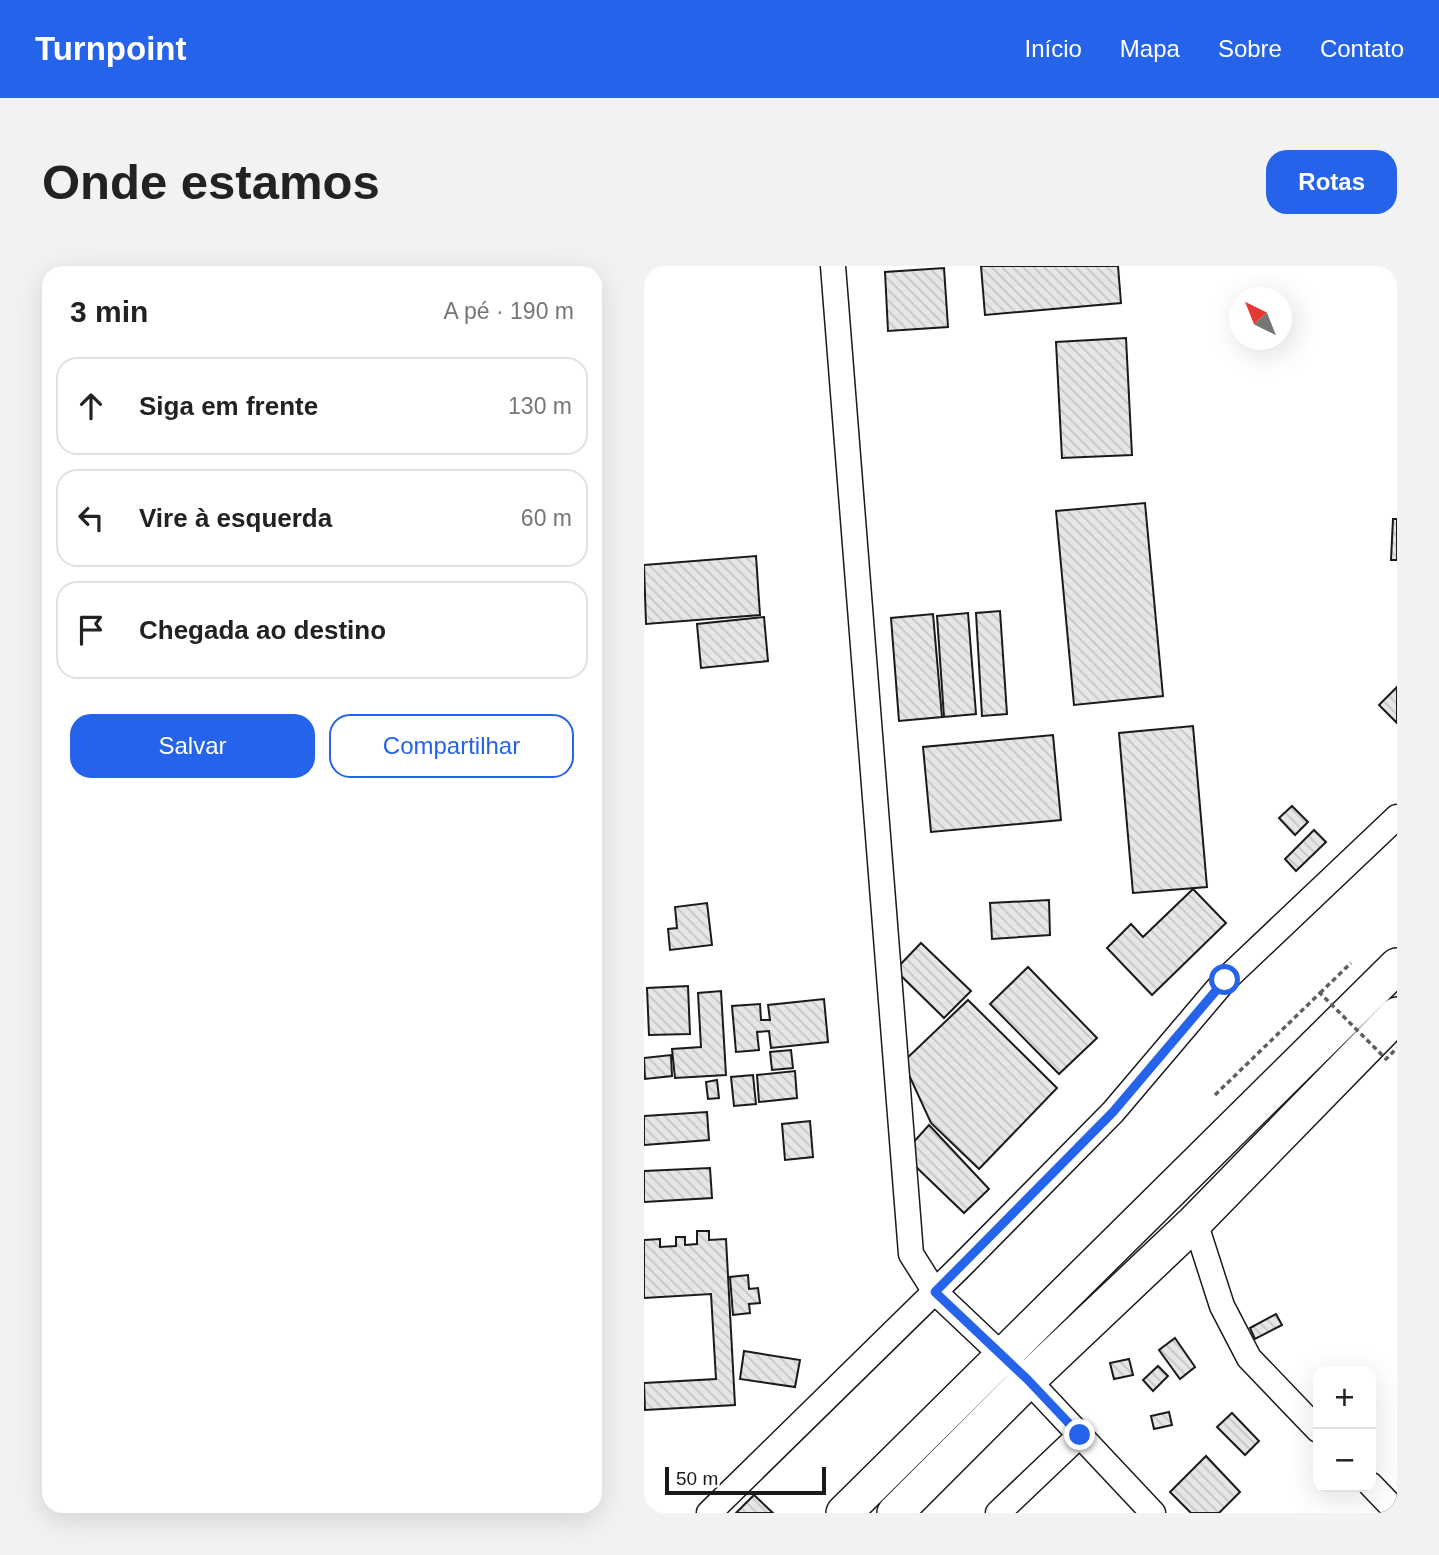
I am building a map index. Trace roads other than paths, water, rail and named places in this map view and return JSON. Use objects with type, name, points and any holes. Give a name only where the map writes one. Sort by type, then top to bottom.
[{"type":"highway","points":[[844,1513],[1397,966]]},
{"type":"highway","points":[[895,1513],[1028,1380],[1195,1222],[1397,1015]]},
{"type":"street","points":[[833,266],[911,1254],[935,1292],[1028,1380],[1153,1513]]},
{"type":"street","points":[[709,1513],[935,1292],[1113,1112],[1225,980],[1397,817]]},
{"type":"street","points":[[1195,1222],[1222,1306],[1249,1358],[1317,1429]]},
{"type":"street","points":[[998,1513],[1080,1435]]},
{"type":"street","points":[[1376,1490],[1397,1512]]}]
